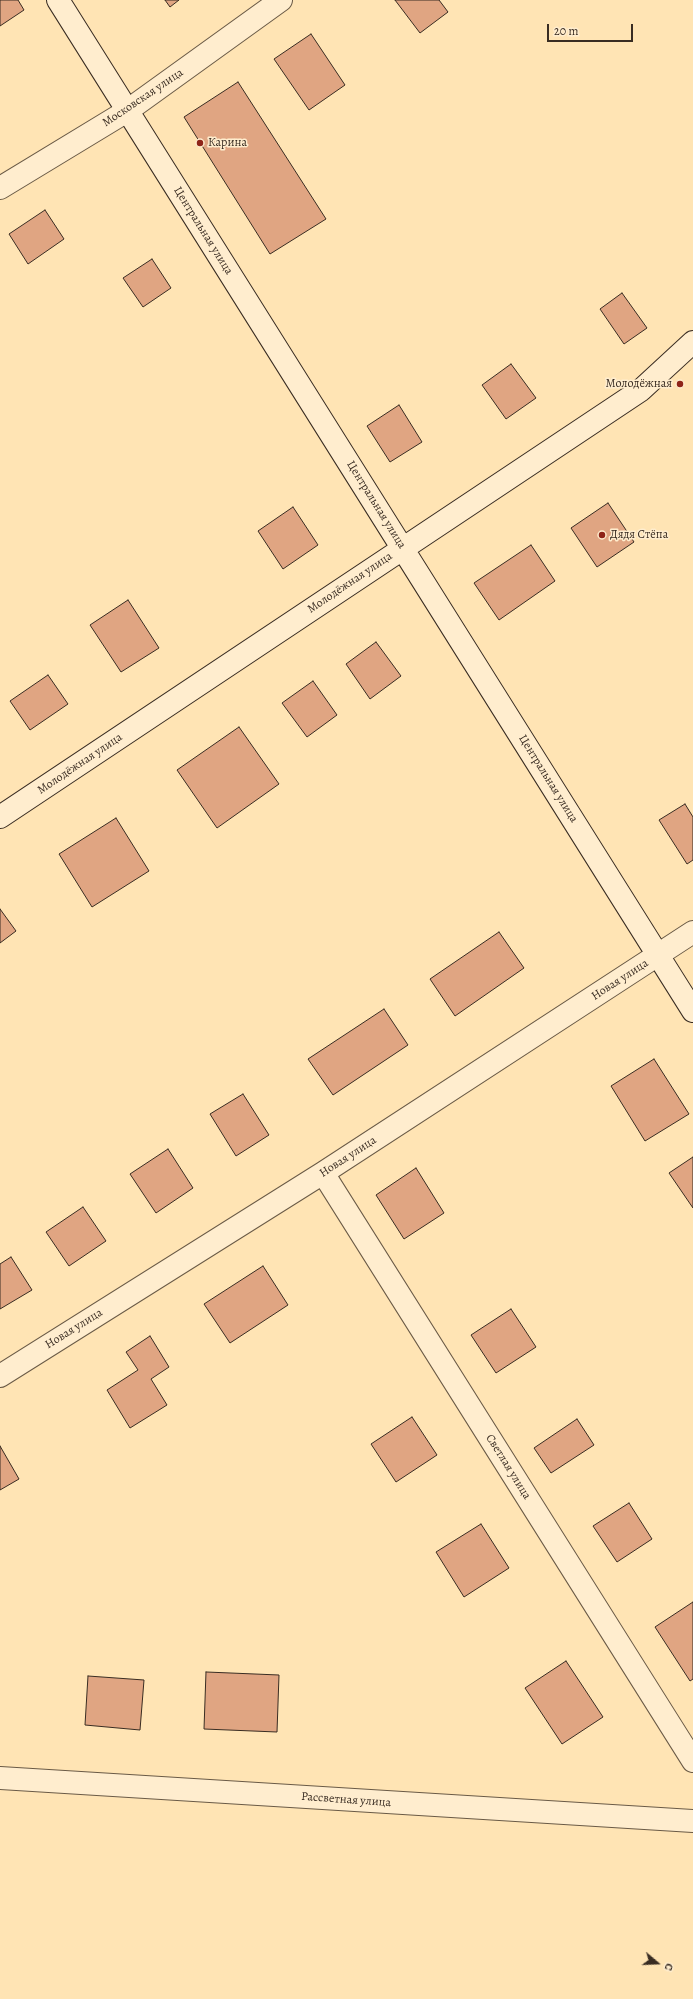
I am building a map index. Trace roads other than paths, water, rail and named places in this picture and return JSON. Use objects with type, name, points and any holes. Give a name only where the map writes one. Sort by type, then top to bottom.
[{"type":"street","name":"Центральная улица","points":[[58,0],[126,111],[403,548],[693,1011]]},
{"type":"street","name":"Московская улица","points":[[0,188],[126,111],[282,0]]},
{"type":"street","name":"Молодёжная улица","points":[[0,818],[641,390],[693,342]]},
{"type":"street","name":"Новая улица","points":[[0,1376],[323,1173],[693,932]]},
{"type":"street","name":"Светлая улица","points":[[323,1173],[693,1761]]},
{"type":"street","name":"Рассветная улица","points":[[0,1778],[693,1821]]},
{"type":"place","name":"Карина","points":[[200,143]]},
{"type":"place","name":"Молодёжная","points":[[680,384]]},
{"type":"place","name":"Дядя Стёпа","points":[[602,535]]}]
